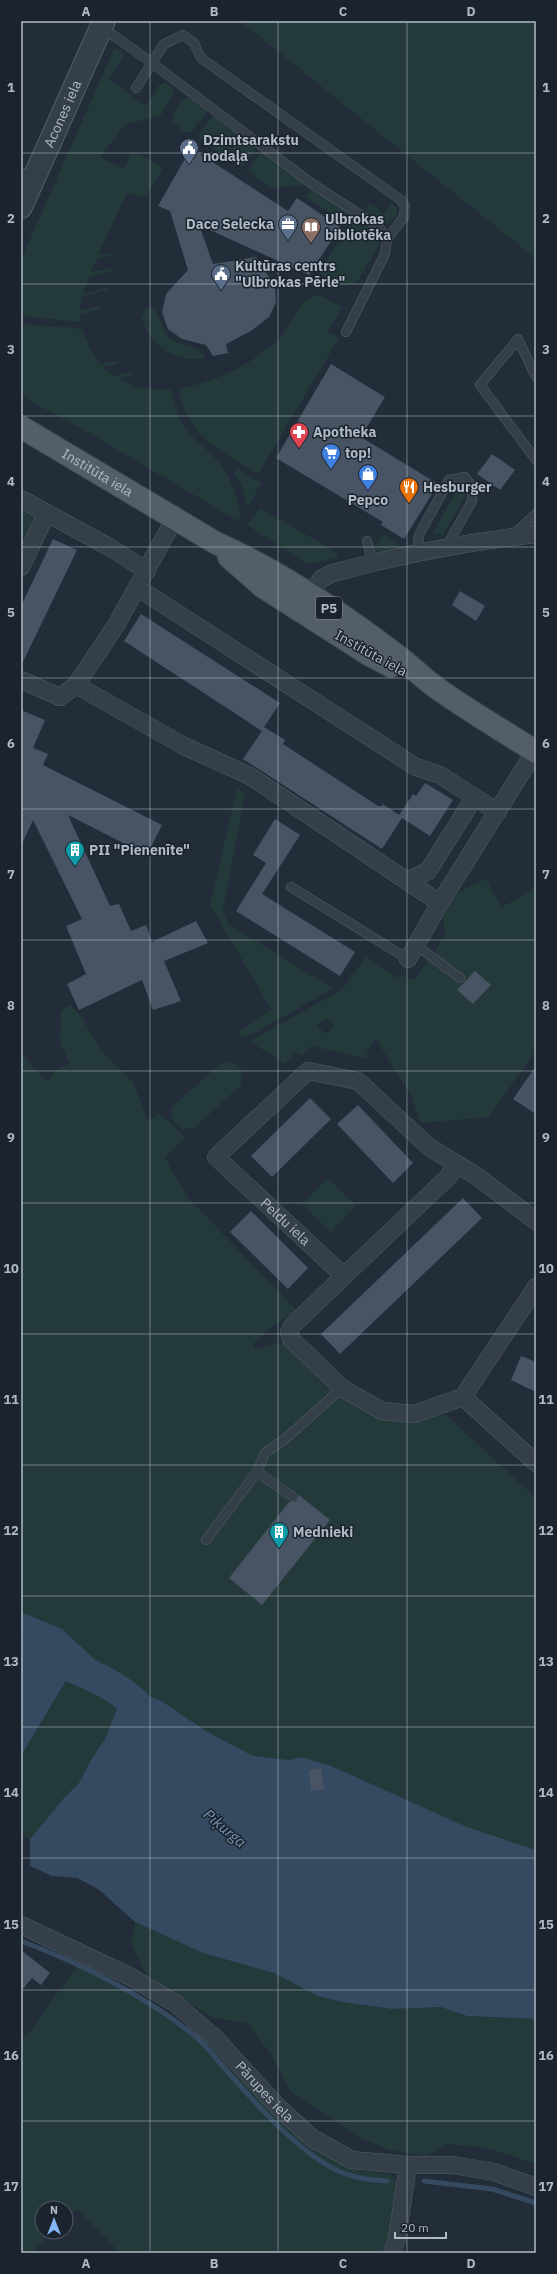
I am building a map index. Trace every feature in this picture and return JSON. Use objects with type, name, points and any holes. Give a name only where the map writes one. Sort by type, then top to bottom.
[{"type":"main road","name":"Institūta iela","points":[[21,427],[216,543],[238,567],[263,587],[303,602],[368,654],[433,686],[536,752]]},
{"type":"street","name":"Acones iela","points":[[21,207],[28,175],[102,25]]},
{"type":"street","points":[[21,499],[147,571]]},
{"type":"street","points":[[21,567],[47,513]]},
{"type":"street","points":[[21,680],[60,697],[76,685],[115,627],[138,588],[175,518]]},
{"type":"street","points":[[303,602],[322,578],[327,576],[373,563],[417,554],[536,534]]},
{"type":"street","points":[[138,588],[410,763],[440,774],[474,798],[498,812]]},
{"type":"street","points":[[76,685],[184,746],[250,776],[409,880],[440,903]]},
{"type":"street","points":[[412,952],[440,903],[536,752]]},
{"type":"street","points":[[409,880],[428,871],[474,798]]},
{"type":"street","name":"Peldu iela","points":[[344,1276],[216,1157],[308,1072],[358,1081],[428,1147],[475,1175],[536,1221]]},
{"type":"street","points":[[457,1165],[448,1177],[292,1326],[289,1332],[291,1339],[342,1388],[382,1411],[414,1414],[463,1397],[536,1287]]},
{"type":"street","points":[[463,1397],[536,1463]]},
{"type":"street","name":"Pārupes iela","points":[[21,1925],[129,1976],[174,2003],[216,2039],[278,2107],[312,2138],[352,2160],[408,2165],[453,2165],[494,2172],[536,2187]]},
{"type":"street","points":[[392,2253],[398,2231],[408,2165]]},
{"type":"lane","points":[[102,25],[311,183],[379,227],[387,239]]},
{"type":"lane","points":[[136,88],[164,44],[183,35],[194,43],[200,58],[400,200],[405,206],[404,217],[387,239],[385,254],[346,332]]},
{"type":"lane","points":[[536,377],[518,339],[480,385],[536,460]]},
{"type":"lane","points":[[417,554],[419,535],[449,480],[465,477],[473,488],[472,501],[444,549]]},
{"type":"lane","points":[[512,537],[536,514]]},
{"type":"lane","points":[[367,540],[373,563]]},
{"type":"lane","points":[[291,887],[460,978]]},
{"type":"lane","points":[[206,1540],[258,1472],[265,1453],[284,1440],[342,1388]]},
{"type":"lane","points":[[258,1472],[293,1497]]},
{"type":"green space","points":[[240,21],[536,21],[536,259]]},
{"type":"green space","points":[[114,49],[120,50],[123,57],[109,79],[146,106],[159,85],[165,83],[171,85],[174,90],[161,115],[125,125],[100,157],[124,169],[131,154],[135,152],[161,166],[162,170],[147,195],[143,197],[127,193],[98,255],[110,253],[111,255],[97,259],[91,272],[112,268],[112,271],[89,277],[83,294],[108,287],[109,289],[82,297],[80,310],[100,306],[100,309],[80,314],[80,322],[21,316],[21,260]]},
{"type":"green space","points":[[189,98],[208,111],[191,132],[183,132],[173,121],[173,115],[182,99]]},
{"type":"green space","points":[[213,115],[257,146],[243,166],[237,165],[200,139],[199,134]]},
{"type":"green space","points":[[262,151],[306,183],[302,185],[270,188],[248,170]]},
{"type":"green space","points":[[312,187],[377,231],[380,240],[378,247],[357,282],[346,286],[336,284],[319,273],[348,226],[305,196]]},
{"type":"green space","points":[[391,202],[395,205],[397,215],[387,224],[365,210],[370,203],[384,214]]},
{"type":"green space","points":[[320,295],[342,307],[328,331],[339,338],[258,474],[231,458],[207,440],[197,430],[189,419],[183,405],[179,389],[223,375],[254,359],[282,336],[302,305],[307,300]]},
{"type":"green space","points":[[148,308],[154,309],[157,313],[170,338],[174,341],[196,349],[205,356],[203,359],[192,359],[172,354],[157,344],[141,318],[145,310]]},
{"type":"green space","points":[[21,324],[82,329],[92,353],[100,364],[117,361],[118,364],[103,367],[114,376],[132,372],[132,375],[118,379],[140,388],[171,390],[178,414],[184,427],[215,458],[226,473],[237,498],[241,516],[238,521],[86,431],[21,396]]},
{"type":"green space","points":[[238,469],[261,483],[248,507],[242,487],[234,472]]},
{"type":"green space","points":[[457,490],[466,495],[443,535],[433,533]]},
{"type":"green space","points":[[260,508],[336,552],[338,558],[309,564],[304,562],[247,525]]},
{"type":"green space","points":[[21,510],[37,518],[21,550]]},
{"type":"green space","points":[[385,535],[401,546],[401,548],[375,553],[373,548],[381,537]]},
{"type":"green space","points":[[237,789],[245,794],[223,910],[228,924],[333,989],[245,1038],[238,1033],[271,1009],[210,905]]},
{"type":"green space","points":[[485,878],[502,907],[536,888],[536,1050],[489,1117],[420,1123],[411,1095],[375,1038],[365,1058],[311,1046],[302,1056],[296,1052],[285,1064],[249,1041],[342,990],[365,957],[398,978],[401,975],[406,976],[407,980],[416,978],[445,936],[443,917],[458,892]],"holes":[[[327,1018],[334,1026],[325,1034],[317,1025]]]},
{"type":"green space","points":[[70,1005],[83,1019],[100,1050],[133,1082],[148,1122],[159,1112],[185,1138],[165,1158],[188,1198],[297,1310],[272,1327],[253,1344],[255,1350],[291,1339],[364,1410],[375,1416],[394,1421],[404,1421],[445,1414],[536,1498],[536,1850],[467,1827],[329,1765],[301,1757],[289,1760],[253,1756],[206,1731],[160,1700],[121,1698],[105,1739],[91,1760],[79,1783],[63,1799],[30,1839],[21,1835],[21,1756],[71,1673],[74,1644],[62,1629],[21,1612],[21,1053],[47,1082],[55,1071],[70,1063],[60,1043],[61,1011]]},
{"type":"green space","points":[[233,1062],[242,1070],[241,1085],[194,1128],[183,1129],[173,1122],[171,1108],[220,1064]]},
{"type":"green space","points":[[327,1178],[356,1205],[331,1232],[302,1204]]},
{"type":"green space","points":[[135,1922],[203,1953],[274,1973],[318,1996],[342,2002],[392,2009],[441,2007],[467,2016],[536,2019],[536,2164],[487,2148],[447,2144],[426,2156],[389,2150],[356,2136],[331,2117],[291,2092],[271,2054],[247,2023],[212,2018],[146,1975],[131,1944]]},
{"type":"green space","points":[[77,1966],[165,2010],[211,2045],[318,2151],[357,2170],[390,2174],[396,2180],[395,2218],[382,2253],[120,2253],[77,2209],[74,2212],[74,2200],[34,2200],[34,2240],[44,2240],[31,2253],[21,2253],[21,2036],[26,2037]]},
{"type":"water","points":[[21,1612],[62,1629],[108,1672],[98,1689],[70,1674],[21,1756]]},
{"type":"water","points":[[131,1691],[160,1700],[206,1731],[253,1756],[289,1760],[301,1757],[329,1765],[467,1827],[536,1850],[536,2019],[467,2016],[441,2007],[392,2009],[342,2002],[318,1996],[274,1973],[203,1953],[135,1922],[98,1889],[77,1878],[52,1876],[30,1866],[30,1839],[63,1799],[79,1783],[91,1760],[105,1739],[121,1698]]},
{"type":"building","points":[[191,148],[288,211],[297,198],[340,227],[309,275],[199,225],[213,264],[256,257],[275,286],[276,302],[269,317],[251,331],[226,344],[228,353],[213,356],[206,345],[182,339],[168,329],[162,312],[166,294],[188,270],[170,211],[158,206]]},
{"type":"building","points":[[331,364],[385,397],[361,437],[438,484],[404,539],[381,525],[383,522],[276,458]]},
{"type":"building","points":[[492,454],[515,470],[500,490],[477,474]]},
{"type":"building","points":[[53,539],[77,550],[21,666],[21,606]]},
{"type":"building","points":[[460,591],[485,606],[476,621],[452,605]]},
{"type":"building","points":[[141,614],[280,703],[264,727],[285,740],[283,744],[378,806],[382,806],[383,804],[399,815],[413,794],[416,796],[425,783],[453,800],[430,836],[402,818],[382,849],[243,759],[262,731],[124,641]]},
{"type":"building","name":"PII \"Pienenīte\"","points":[[21,710],[45,720],[33,748],[48,754],[43,765],[162,825],[147,855],[68,815],[110,906],[119,904],[131,931],[146,925],[152,942],[196,921],[208,943],[164,961],[181,1001],[153,1010],[142,980],[79,1010],[67,984],[86,974],[66,926],[82,919],[33,820],[21,846]]},
{"type":"building","points":[[275,819],[300,835],[262,894],[355,952],[340,976],[236,911],[266,863],[253,855]]},
{"type":"building","points":[[475,971],[491,985],[473,1004],[457,990]]},
{"type":"building","points":[[536,1066],[536,1114],[513,1099]]},
{"type":"building","points":[[310,1098],[331,1119],[272,1177],[251,1156]]},
{"type":"building","points":[[358,1105],[413,1163],[393,1183],[337,1124]]},
{"type":"building","points":[[463,1198],[482,1218],[340,1354],[321,1334]]},
{"type":"building","points":[[251,1211],[308,1268],[288,1289],[230,1232]]},
{"type":"building","points":[[521,1356],[536,1362],[536,1392],[511,1380]]},
{"type":"building","name":"Mednieki","points":[[299,1495],[330,1520],[262,1605],[229,1578],[289,1502],[296,1502]]},
{"type":"building","points":[[321,1768],[324,1789],[311,1791],[309,1770]]},
{"type":"building","points":[[21,1950],[50,1973],[41,1985],[32,1978],[21,1991]]},
{"type":"waterway","name":"Piķurga","points":[[21,1648],[77,1669],[112,1686],[142,1711],[154,1727]]},
{"type":"waterway","points":[[21,1941],[89,1970],[134,1994],[176,2021],[204,2044],[267,2115],[314,2157],[330,2167],[351,2176],[387,2181]]},
{"type":"waterway","points":[[424,2181],[492,2189],[536,2203]]},
{"type":"place","name":"Dzimtsarakstu nodaļa","points":[[189,165]]},
{"type":"place","name":"Dace Selecka","points":[[288,241]]},
{"type":"place","name":"Ulbrokas bibliotēka","points":[[311,244]]},
{"type":"place","name":"Kultūras centrs \"Ulbrokas Pērle\"","points":[[221,291]]},
{"type":"place","name":"Apotheka","points":[[299,449]]},
{"type":"place","name":"top!","points":[[331,470]]},
{"type":"place","name":"Pepco","points":[[368,491]]},
{"type":"place","name":"Hesburger","points":[[409,504]]},
{"type":"place","name":"PII \"Pienenīte\"","points":[[75,867]]},
{"type":"place","name":"Mednieki","points":[[279,1549]]}]
